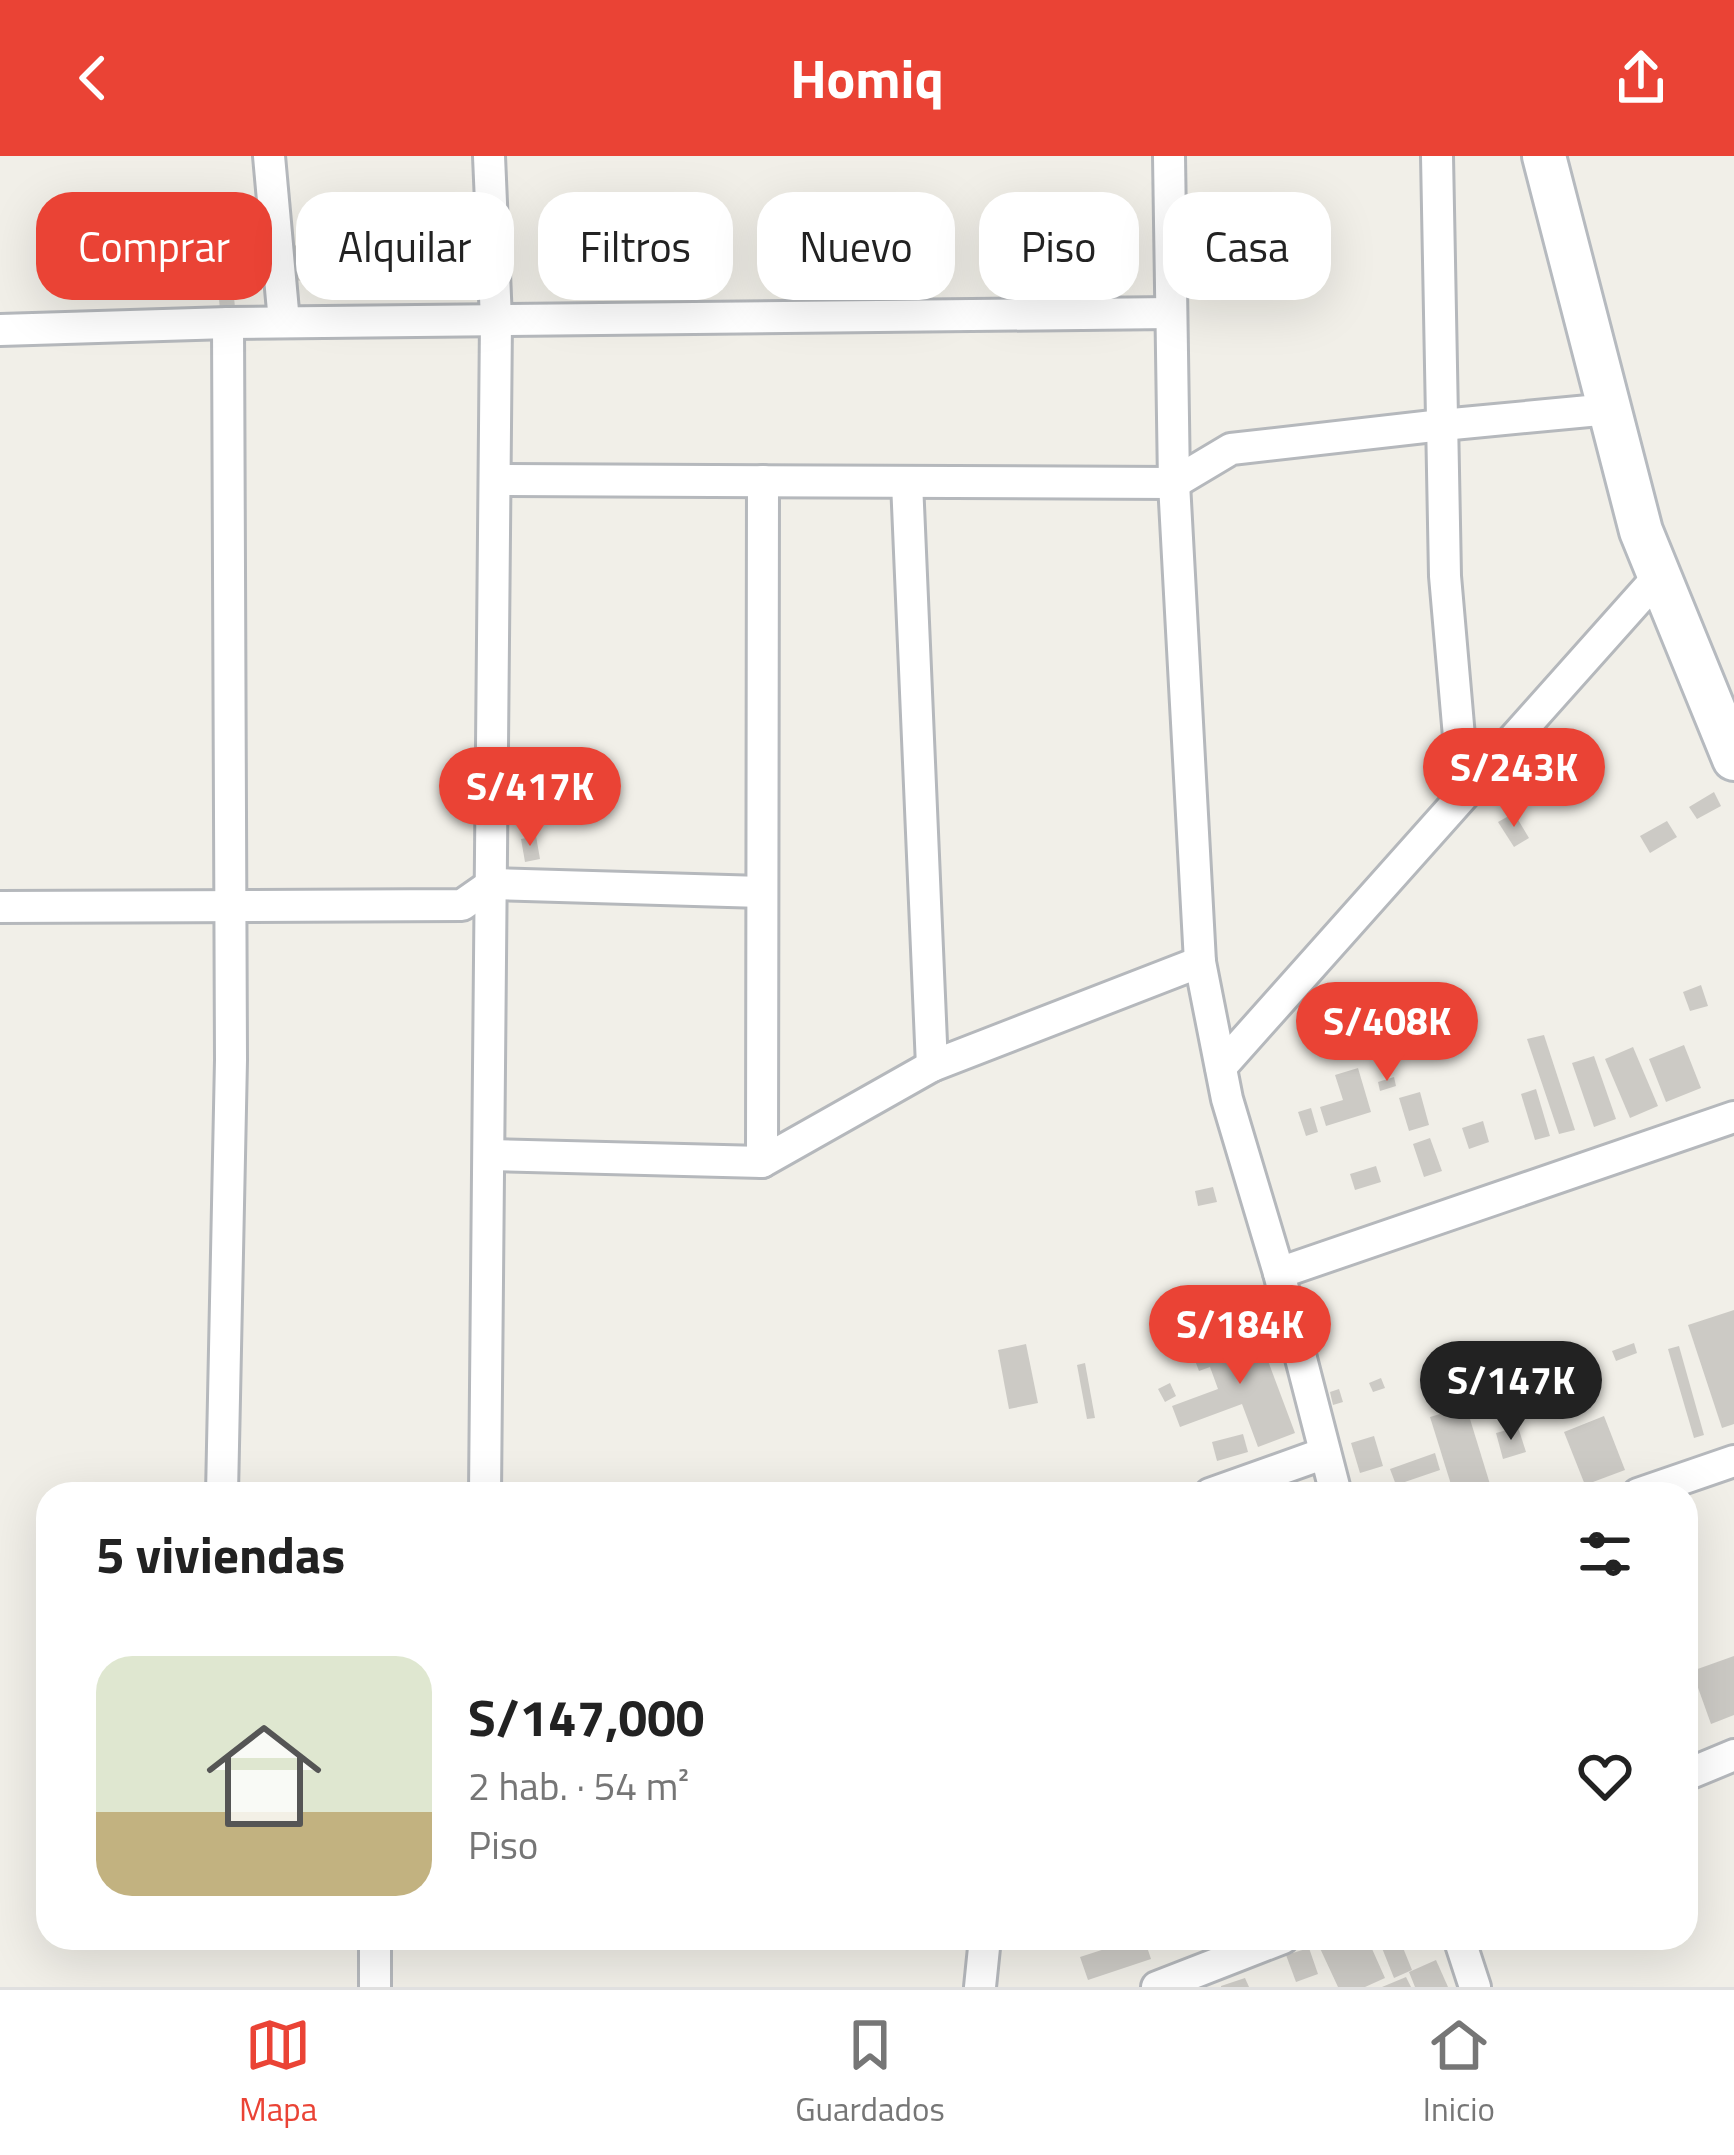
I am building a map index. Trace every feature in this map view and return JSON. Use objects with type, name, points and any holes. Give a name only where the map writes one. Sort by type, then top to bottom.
[{"type":"street","points":[[269,156],[284,322]]},
{"type":"street","points":[[485,1482],[496,320],[489,156]]},
{"type":"street","points":[[1169,156],[1174,483],[1200,962],[1227,1099],[1279,1273],[1333,1482]]},
{"type":"street","points":[[1437,156],[1445,576],[1464,794]]},
{"type":"street","points":[[1544,156],[1641,530],[1734,759]]},
{"type":"street","points":[[0,329],[1172,313]]},
{"type":"street","points":[[222,1482],[230,1083],[228,323]]},
{"type":"street","points":[[495,480],[1174,483],[1231,449],[1610,409]]},
{"type":"street","points":[[762,1162],[763,481]]},
{"type":"street","points":[[907,482],[932,1066]]},
{"type":"street","points":[[1221,1067],[1658,577]]},
{"type":"street","points":[[0,907],[462,905],[492,884],[762,892]]},
{"type":"street","points":[[489,1155],[762,1162],[932,1066],[1200,962]]},
{"type":"street","points":[[1279,1273],[1734,1118]]},
{"type":"street","points":[[1244,1482],[1325,1453]]},
{"type":"street","points":[[1673,1482],[1734,1461]]},
{"type":"street","points":[[1698,1770],[1734,1755]]},
{"type":"street","points":[[375,1950],[375,1987]]},
{"type":"street","points":[[980,1987],[984,1950]]},
{"type":"street","points":[[1157,1987],[1252,1950]]},
{"type":"street","points":[[1464,1950],[1475,1987]]},
{"type":"building","points":[[293,245],[296,246],[296,280],[286,278]]},
{"type":"building","points":[[219,300],[234,300],[236,318],[221,320]]},
{"type":"building","points":[[1714,792],[1721,806],[1697,819],[1689,807]]},
{"type":"building","points":[[1514,813],[1529,838],[1514,847],[1498,822]]},
{"type":"building","points":[[1667,821],[1677,837],[1650,853],[1640,836]]},
{"type":"building","points":[[536,836],[540,859],[525,862],[521,839]]},
{"type":"building","points":[[1701,985],[1708,1006],[1690,1011],[1683,992]]},
{"type":"building","points":[[1544,1035],[1575,1130],[1559,1134],[1527,1039]]},
{"type":"building","points":[[1684,1045],[1701,1088],[1666,1102],[1649,1059]]},
{"type":"building","points":[[1633,1047],[1658,1106],[1630,1118],[1605,1059]]},
{"type":"building","points":[[1594,1056],[1616,1119],[1594,1127],[1572,1063]]},
{"type":"building","points":[[1358,1068],[1371,1112],[1326,1126],[1320,1107],[1343,1100],[1335,1075]]},
{"type":"building","points":[[1394,1077],[1396,1086],[1380,1091],[1378,1082]]},
{"type":"building","points":[[1536,1089],[1550,1136],[1535,1140],[1521,1094]]},
{"type":"building","points":[[1420,1092],[1429,1125],[1409,1131],[1399,1098]]},
{"type":"building","points":[[1311,1108],[1318,1132],[1306,1136],[1298,1112]]},
{"type":"building","points":[[1483,1121],[1489,1142],[1469,1149],[1462,1128]]},
{"type":"building","points":[[1430,1138],[1442,1171],[1424,1177],[1413,1144]]},
{"type":"building","points":[[1376,1166],[1381,1182],[1355,1190],[1350,1174]]},
{"type":"building","points":[[1213,1187],[1217,1202],[1198,1206],[1195,1191]]},
{"type":"building","points":[[1236,1303],[1242,1318],[1176,1345],[1170,1330]]},
{"type":"building","points":[[1734,1310],[1734,1424],[1722,1428],[1688,1325]]},
{"type":"building","points":[[1255,1326],[1295,1433],[1258,1447],[1242,1404],[1180,1427],[1172,1406],[1218,1389],[1210,1367],[1199,1371],[1191,1350]]},
{"type":"building","points":[[1634,1343],[1637,1353],[1616,1361],[1612,1351]]},
{"type":"building","points":[[1026,1344],[1038,1403],[1009,1409],[998,1350]]},
{"type":"building","points":[[1679,1346],[1704,1435],[1694,1438],[1668,1349]]},
{"type":"building","points":[[1085,1363],[1095,1418],[1087,1419],[1077,1365]]},
{"type":"building","points":[[1381,1378],[1385,1388],[1373,1392],[1369,1383]]},
{"type":"building","points":[[1170,1383],[1176,1396],[1165,1402],[1158,1389]]},
{"type":"building","points":[[1339,1389],[1343,1402],[1333,1405],[1330,1392]]},
{"type":"building","points":[[1466,1406],[1489,1482],[1450,1482],[1430,1417]]},
{"type":"building","points":[[1604,1416],[1625,1470],[1584,1482],[1564,1432]]},
{"type":"building","points":[[1518,1427],[1526,1452],[1503,1459],[1496,1433]]},
{"type":"building","points":[[1243,1434],[1248,1452],[1217,1461],[1212,1442]]},
{"type":"building","points":[[1374,1436],[1383,1466],[1360,1473],[1351,1443]]},
{"type":"building","points":[[1435,1453],[1440,1470],[1395,1482],[1390,1469]]},
{"type":"building","points":[[1734,1656],[1734,1715],[1711,1724],[1698,1688],[1698,1669]]},
{"type":"building","points":[[1102,1950],[1148,1950],[1151,1959],[1088,1980],[1080,1957]]},
{"type":"building","points":[[1310,1950],[1318,1974],[1296,1982],[1286,1955]]},
{"type":"building","points":[[1321,1950],[1372,1950],[1385,1978],[1365,1987],[1338,1987]]},
{"type":"building","points":[[1383,1950],[1404,1950],[1412,1970],[1394,1978]]},
{"type":"building","points":[[1436,1960],[1448,1987],[1415,1987],[1409,1972]]},
{"type":"building","points":[[1406,1977],[1411,1987],[1382,1987]]},
{"type":"building","points":[[1245,1978],[1249,1987],[1221,1987],[1221,1986]]}]
